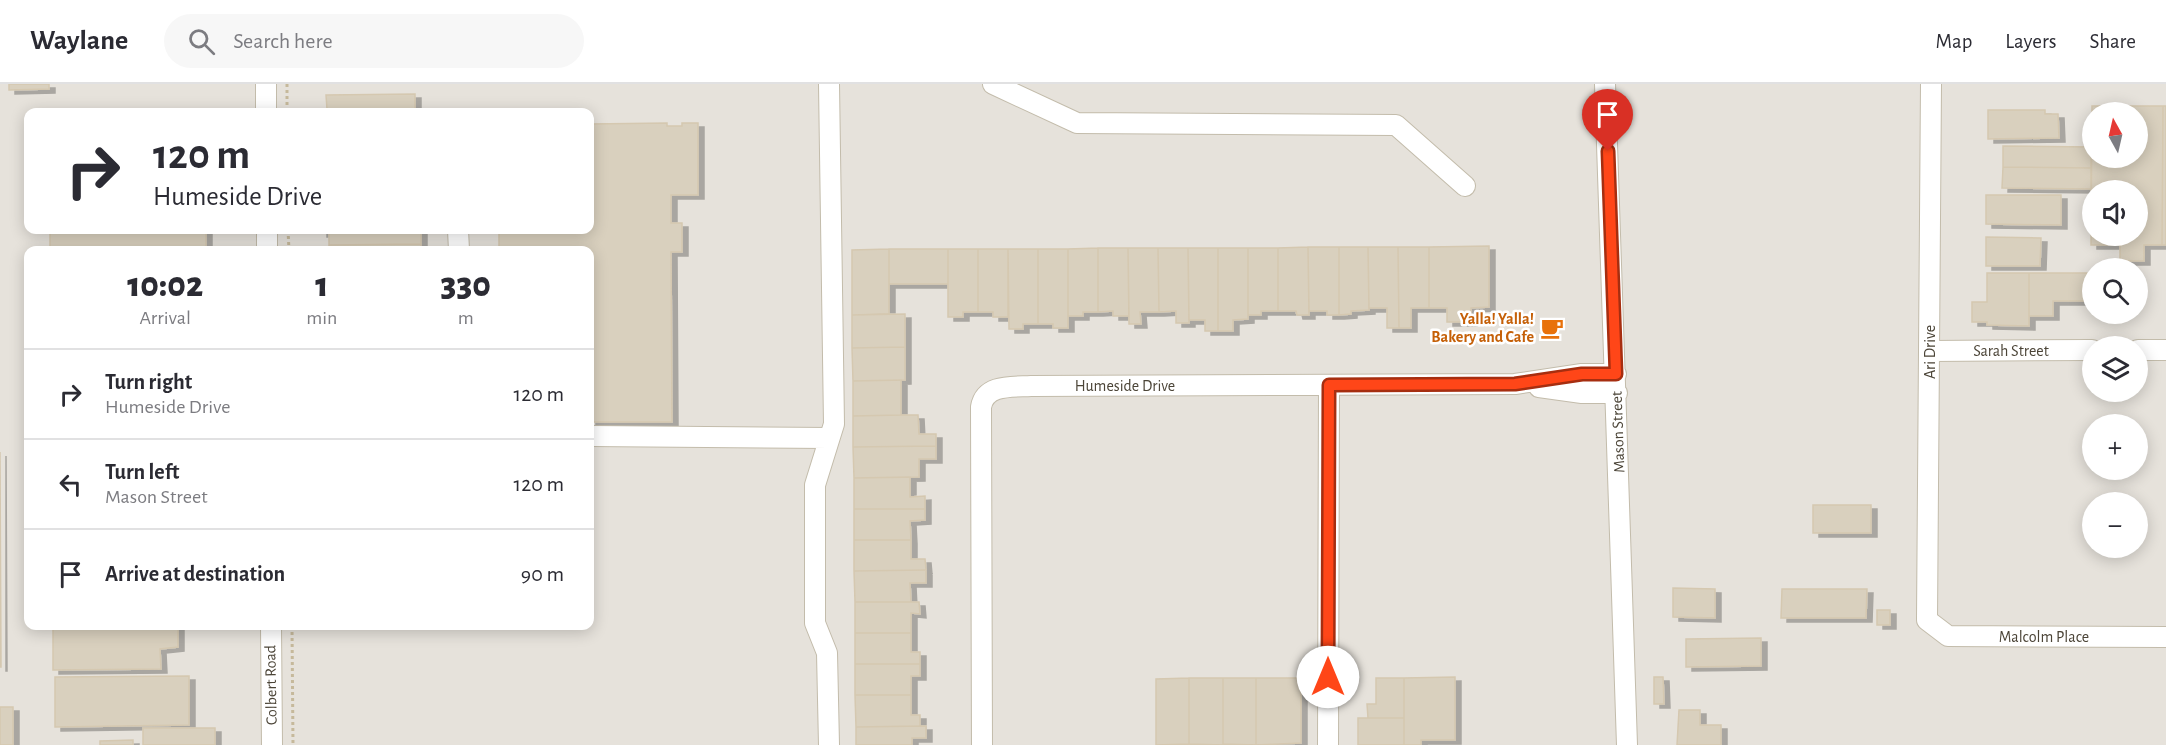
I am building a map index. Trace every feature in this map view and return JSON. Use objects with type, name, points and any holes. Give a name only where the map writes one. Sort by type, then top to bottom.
[{"type":"street","points":[[266,84],[266,108]]},
{"type":"street","points":[[829,84],[834,424],[815,485],[815,623],[827,652],[829,745]]},
{"type":"street","points":[[993,84],[1077,123],[1396,125],[1465,186]]},
{"type":"street","name":"Mason Street","points":[[1605,84],[1627,745]]},
{"type":"street","name":"Ari Drive","points":[[1927,620],[1931,84]]},
{"type":"street","name":"Sarah Street","points":[[1930,351],[2082,351]]},
{"type":"street","points":[[2148,351],[2166,351]]},
{"type":"street","name":"Humeside Drive","points":[[982,745],[981,407],[982,400],[987,394],[1006,387],[1031,386],[1515,384],[1582,393],[1616,383]]},
{"type":"street","points":[[1328,745],[1329,385]]},
{"type":"street","points":[[594,436],[829,438]]},
{"type":"street","name":"Malcolm Place","points":[[1927,620],[1948,636],[2166,637]]},
{"type":"street","name":"Colbert Road","points":[[271,630],[272,745]]},
{"type":"path","points":[[287,84],[287,108]]},
{"type":"path","points":[[292,630],[293,745]]},
{"type":"shaded area","points":[[0,84],[2166,84],[2166,745],[0,745]]},
{"type":"building","points":[[9,84],[49,84],[49,89],[9,90]]},
{"type":"building","points":[[415,94],[415,108],[327,108],[326,95]]},
{"type":"building","points":[[2148,106],[2163,106],[2162,245],[2148,245],[2148,180],[2091,180],[2092,168],[2148,168]]},
{"type":"building","points":[[2163,106],[2166,106],[2166,245],[2162,245]]},
{"type":"building","points":[[1988,110],[2045,110],[2045,114],[2058,114],[2059,138],[1988,139]]},
{"type":"building","points":[[667,123],[667,126],[682,126],[682,123],[698,123],[698,195],[671,195],[671,223],[682,223],[682,252],[671,252],[672,422],[594,422],[594,246],[499,246],[499,234],[594,234],[594,124]]},
{"type":"building","points":[[2003,146],[2082,147],[2082,168],[2003,167]]},
{"type":"building","points":[[2003,167],[2091,168],[2091,180],[2082,180],[2082,189],[2002,188]]},
{"type":"building","points":[[1986,195],[2061,195],[2061,225],[1986,224]]},
{"type":"building","points":[[50,234],[206,234],[206,246],[50,246]]},
{"type":"building","points":[[329,234],[421,234],[421,244],[329,245]]},
{"type":"building","points":[[1986,237],[2041,238],[2040,266],[1986,266]]},
{"type":"building","points":[[421,244],[421,246],[329,246]]},
{"type":"building","points":[[1489,246],[1489,307],[1471,308],[1471,322],[1447,322],[1447,308],[1429,308],[1429,247]]},
{"type":"building","points":[[2120,246],[2144,246],[2144,258],[2120,258]]},
{"type":"building","points":[[1308,247],[1309,315],[1297,315],[1296,311],[1278,311],[1278,248]]},
{"type":"building","points":[[1308,247],[1339,247],[1339,315],[1327,315],[1327,311],[1309,311]]},
{"type":"building","points":[[1339,247],[1368,247],[1369,310],[1351,311],[1351,314],[1339,315]]},
{"type":"building","points":[[1368,247],[1398,247],[1399,328],[1387,328],[1387,308],[1369,308]]},
{"type":"building","points":[[1398,247],[1429,247],[1429,308],[1411,308],[1411,328],[1399,328]]},
{"type":"building","points":[[1098,248],[1098,312],[1083,312],[1083,316],[1068,316],[1068,249]]},
{"type":"building","points":[[1098,248],[1128,248],[1129,316],[1113,316],[1113,311],[1098,312]]},
{"type":"building","points":[[1128,248],[1158,248],[1159,312],[1140,312],[1141,324],[1129,324]]},
{"type":"building","points":[[1158,248],[1188,248],[1189,323],[1176,323],[1176,311],[1159,312]]},
{"type":"building","points":[[1188,248],[1218,248],[1218,331],[1205,331],[1205,320],[1189,320]]},
{"type":"building","points":[[1218,248],[1248,248],[1248,319],[1233,320],[1233,331],[1218,331]]},
{"type":"building","points":[[1248,248],[1278,248],[1278,311],[1261,311],[1261,315],[1248,315]]},
{"type":"building","points":[[889,249],[948,249],[948,284],[889,284]]},
{"type":"building","points":[[889,249],[889,314],[852,315],[852,250]]},
{"type":"building","points":[[948,249],[978,249],[978,312],[963,312],[963,317],[948,317]]},
{"type":"building","points":[[978,249],[1008,249],[1008,317],[993,317],[993,312],[978,312]]},
{"type":"building","points":[[1008,249],[1038,249],[1038,324],[1023,324],[1023,329],[1009,329]]},
{"type":"building","points":[[1038,249],[1068,249],[1068,328],[1053,328],[1053,324],[1038,324]]},
{"type":"building","points":[[1987,273],[2029,273],[2029,326],[1987,325],[1987,322],[1972,322],[1972,302],[1987,302]]},
{"type":"building","points":[[2029,273],[2082,273],[2082,301],[2053,301],[2053,316],[2029,316]]},
{"type":"building","points":[[905,314],[905,347],[852,348],[852,315]]},
{"type":"building","points":[[905,347],[905,380],[853,381],[852,348]]},
{"type":"building","points":[[901,380],[901,415],[853,416],[853,381]]},
{"type":"building","points":[[918,415],[919,434],[936,434],[936,446],[853,447],[853,416]]},
{"type":"building","points":[[936,446],[936,459],[919,459],[919,477],[854,478],[853,447]]},
{"type":"building","points":[[0,452],[1,667],[0,667]]},
{"type":"building","points":[[910,477],[910,497],[925,496],[925,509],[854,509],[854,478]]},
{"type":"building","points":[[1813,505],[1871,505],[1871,533],[1813,533]]},
{"type":"building","points":[[854,509],[925,509],[925,520],[910,521],[911,540],[854,540]]},
{"type":"building","points":[[854,540],[911,540],[911,559],[925,559],[926,570],[854,571]]},
{"type":"building","points":[[926,570],[926,583],[910,583],[911,602],[855,602],[854,571]]},
{"type":"building","points":[[1673,588],[1715,589],[1715,618],[1673,617]]},
{"type":"building","points":[[1782,589],[1867,589],[1866,618],[1781,618]]},
{"type":"building","points":[[855,602],[919,602],[920,614],[911,613],[911,633],[855,633]]},
{"type":"building","points":[[1877,610],[1890,610],[1890,625],[1877,625]]},
{"type":"building","points":[[53,630],[178,630],[178,647],[160,649],[161,669],[53,670]]},
{"type":"building","points":[[855,633],[911,633],[911,652],[920,652],[920,664],[855,664]]},
{"type":"building","points":[[1761,638],[1761,666],[1686,667],[1686,639]]},
{"type":"building","points":[[855,664],[920,664],[920,676],[911,676],[911,695],[855,695]]},
{"type":"building","points":[[189,676],[189,725],[55,727],[55,677]]},
{"type":"building","points":[[1455,677],[1455,740],[1421,740],[1421,745],[1404,745],[1404,678]]},
{"type":"building","points":[[1654,677],[1663,677],[1664,704],[1654,704]]},
{"type":"building","points":[[1189,678],[1189,744],[1156,745],[1156,679]]},
{"type":"building","points":[[1189,678],[1223,678],[1223,745],[1189,744]]},
{"type":"building","points":[[1223,678],[1256,678],[1256,745],[1223,744]]},
{"type":"building","points":[[1256,678],[1301,678],[1301,743],[1256,745]]},
{"type":"building","points":[[1376,678],[1404,678],[1404,718],[1368,718],[1367,704],[1376,704]]},
{"type":"building","points":[[855,695],[911,695],[911,715],[920,715],[920,726],[856,727]]},
{"type":"building","points":[[0,707],[13,707],[13,745],[0,745]]},
{"type":"building","points":[[1679,710],[1700,710],[1700,725],[1721,725],[1721,745],[1677,745]]},
{"type":"building","points":[[1358,718],[1404,718],[1404,745],[1358,745]]},
{"type":"building","points":[[926,726],[926,738],[912,738],[912,745],[856,745],[856,727]]},
{"type":"building","points":[[143,728],[215,728],[215,745],[143,745]]},
{"type":"building","points":[[133,740],[133,745],[100,745],[100,741]]},
{"type":"place","name":"Yalla! Yalla! Bakery and Cafe","points":[[1552,328]]},
{"type":"route","points":[[1328,677],[1329,385],[1515,384],[1582,374],[1616,374],[1608,151]]}]
